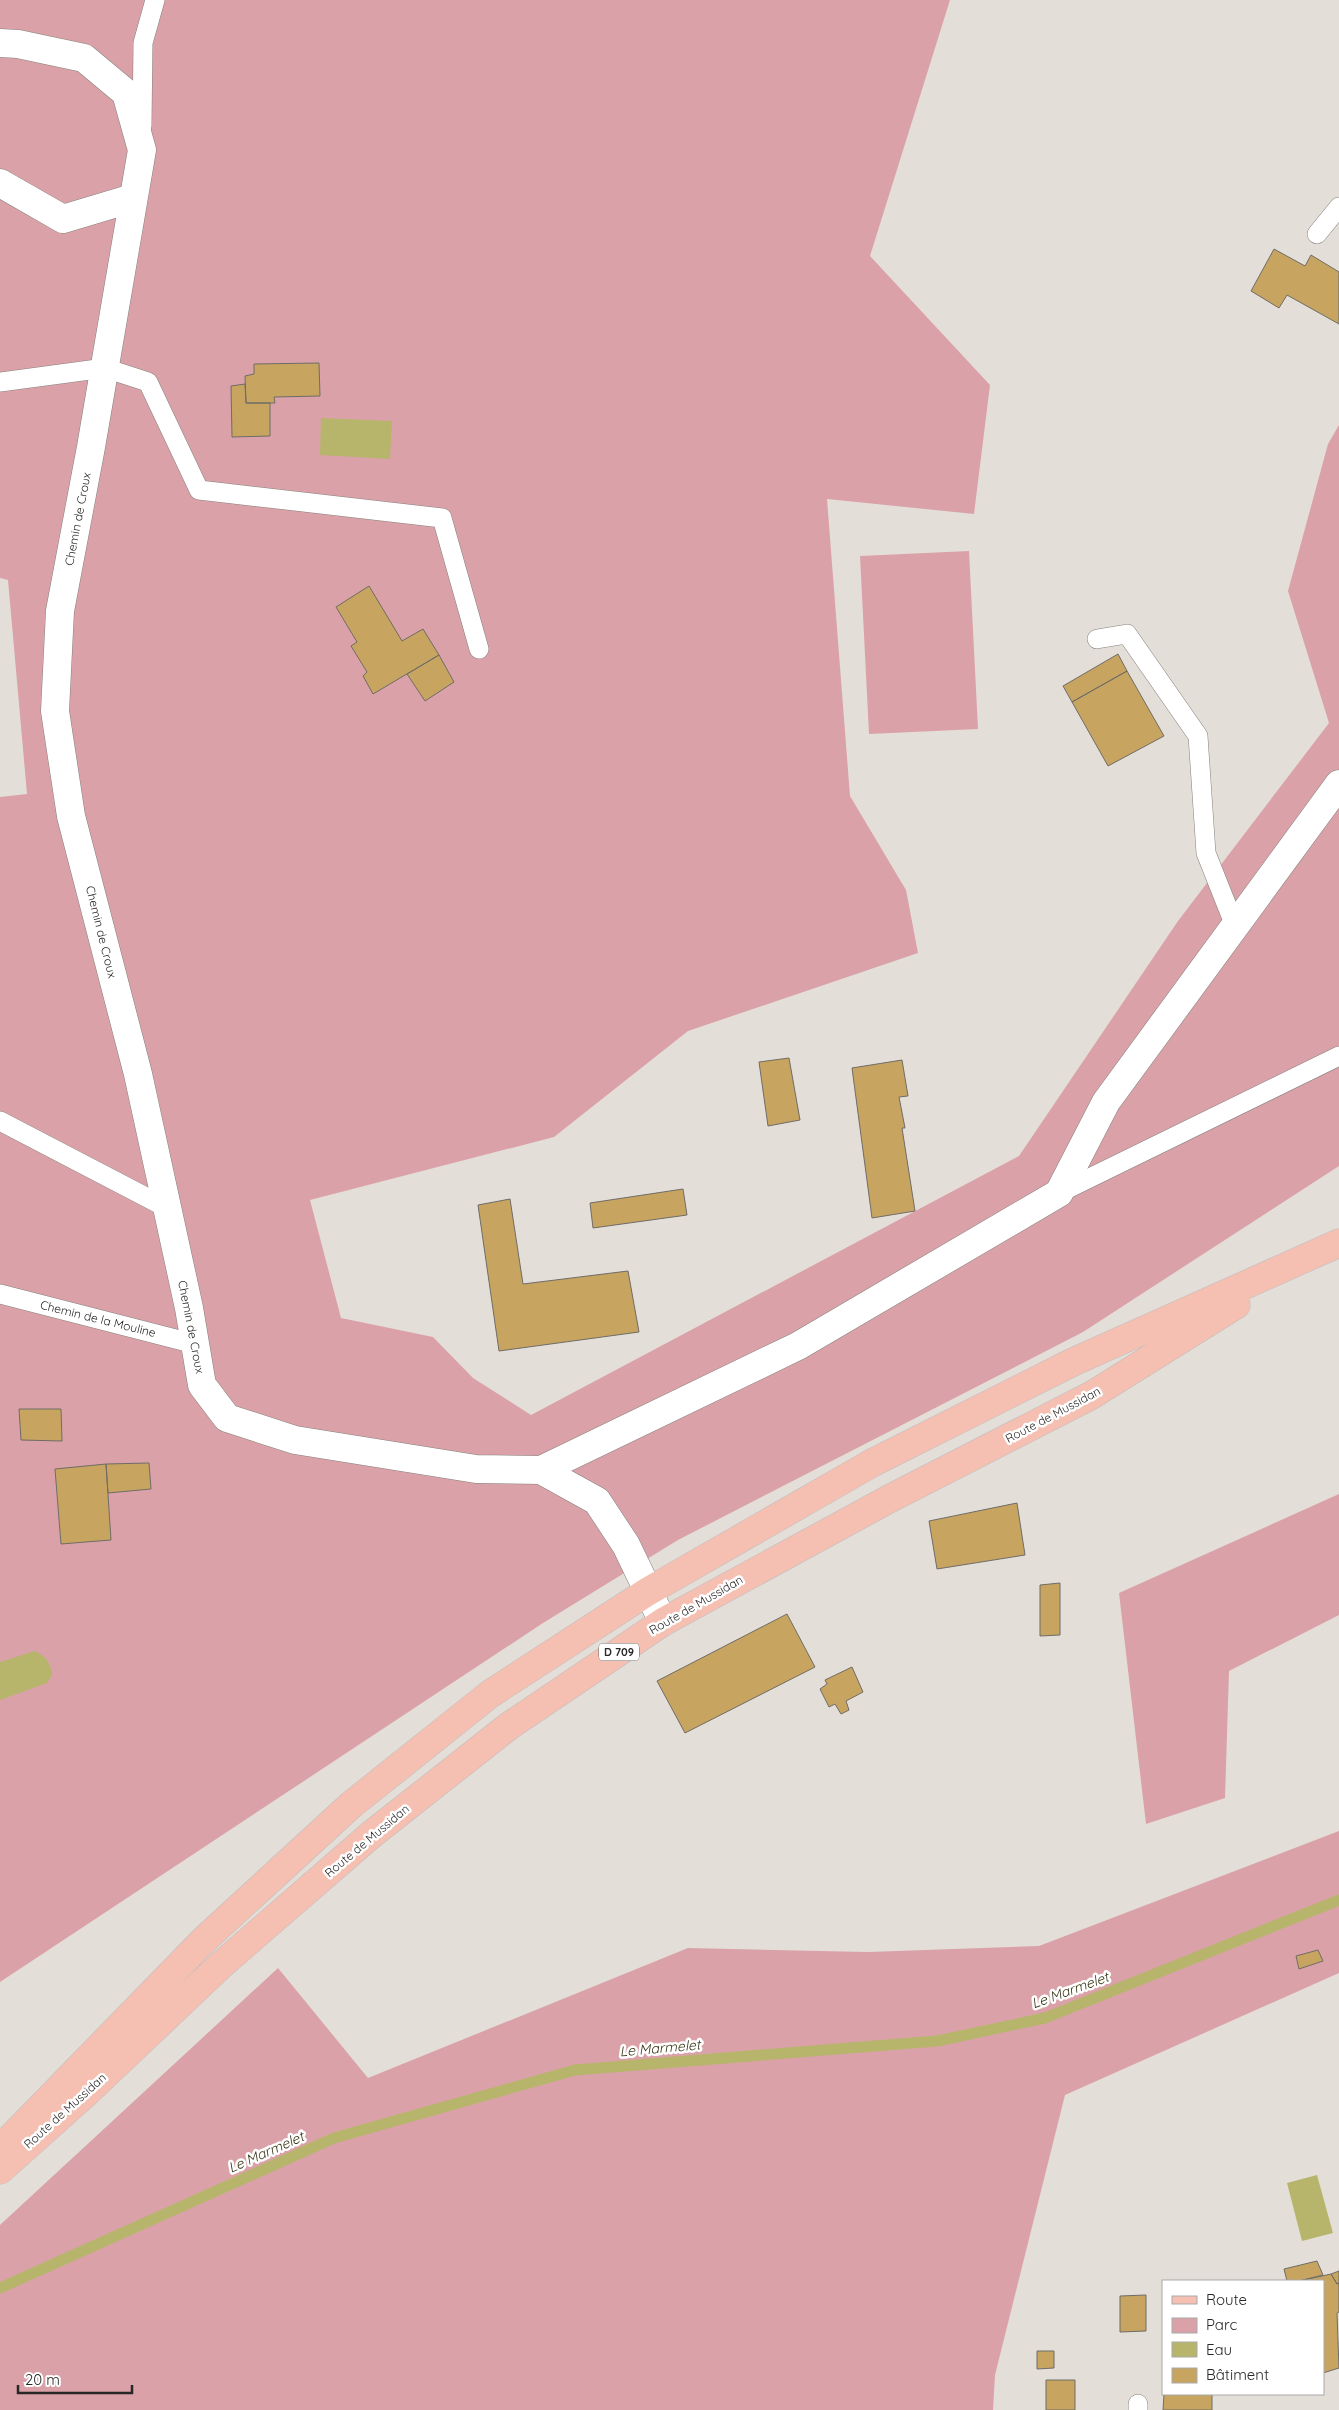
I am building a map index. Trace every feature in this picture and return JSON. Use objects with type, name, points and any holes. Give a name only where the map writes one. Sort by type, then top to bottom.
[{"type":"main road","name":"Route de Mussidan","points":[[0,2149],[206,1939],[351,1805],[490,1694],[647,1592],[872,1463],[1073,1362],[1330,1248]]},
{"type":"main road","name":"Route de Mussidan","points":[[0,2170],[86,2094],[221,1966],[372,1834],[509,1726],[662,1622],[889,1499],[1092,1395],[1330,1248]]},
{"type":"street","name":"Chemin de Croux","points":[[0,44],[18,44],[84,58],[126,93],[142,150],[105,368],[60,611],[55,712],[71,816],[138,1074],[202,1385],[227,1418],[295,1440],[476,1469],[541,1470],[597,1501],[626,1545],[662,1622]]},
{"type":"street","points":[[0,183],[63,219],[133,198]]},
{"type":"street","points":[[541,1470],[798,1346],[1059,1193],[1106,1102],[1339,784]]},
{"type":"lane","points":[[142,150],[143,43],[155,0]]},
{"type":"lane","points":[[1317,234],[1339,207]]},
{"type":"lane","points":[[0,382],[105,368],[148,382],[200,490],[442,518],[479,650]]},
{"type":"lane","points":[[1097,639],[1127,634],[1198,736],[1206,853],[1235,926]]},
{"type":"lane","points":[[1059,1193],[1339,1056]]},
{"type":"lane","points":[[0,1121],[93,1172],[166,1208]]},
{"type":"lane","name":"Chemin de la Mouline","points":[[0,1294],[195,1344]]},
{"type":"green space","points":[[0,0],[950,0],[870,256],[990,385],[974,514],[827,499],[850,796],[906,890],[918,953],[688,1031],[554,1137],[310,1200],[341,1318],[433,1337],[473,1378],[531,1415],[1019,1156],[1178,921],[1329,723],[1288,591],[1328,444],[1339,425],[1339,1166],[1083,1332],[678,1540],[543,1623],[0,1982],[0,797],[27,794],[8,580],[0,578]]},
{"type":"green space","points":[[969,551],[978,729],[869,734],[860,556]]},
{"type":"green space","points":[[1339,1494],[1339,1615],[1229,1671],[1225,1798],[1146,1824],[1119,1593]]},
{"type":"green space","points":[[1339,1831],[1339,1973],[1065,2095],[995,2375],[993,2410],[0,2410],[0,2225],[278,1968],[368,2078],[688,1948],[868,1952],[1039,1946]]},
{"type":"water","points":[[321,418],[392,421],[390,459],[320,455]]},
{"type":"water","points":[[35,1651],[47,1660],[50,1667],[52,1675],[47,1683],[0,1700],[0,1662]]},
{"type":"water","points":[[1317,2175],[1333,2233],[1302,2241],[1287,2183]]},
{"type":"building","points":[[1274,249],[1305,266],[1311,255],[1339,272],[1339,324],[1287,295],[1279,308],[1251,291]]},
{"type":"building","points":[[319,363],[320,396],[274,397],[275,403],[246,403],[245,376],[254,374],[254,364]]},
{"type":"building","points":[[245,384],[246,403],[270,403],[270,436],[232,437],[231,386]]},
{"type":"building","points":[[369,586],[402,641],[423,629],[439,655],[373,694],[363,676],[367,672],[351,646],[357,642],[336,607]]},
{"type":"building","points":[[1118,654],[1127,671],[1072,702],[1063,686]]},
{"type":"building","points":[[439,655],[454,682],[425,701],[407,674]]},
{"type":"building","points":[[1127,671],[1164,736],[1108,766],[1072,702]]},
{"type":"building","points":[[789,1058],[800,1120],[768,1126],[759,1062]]},
{"type":"building","points":[[902,1060],[908,1096],[899,1097],[905,1128],[902,1128],[915,1211],[872,1218],[852,1068]]},
{"type":"building","points":[[683,1189],[687,1215],[593,1228],[590,1203]]},
{"type":"building","points":[[510,1199],[523,1284],[628,1271],[639,1332],[499,1351],[478,1205]]},
{"type":"building","points":[[19,1409],[61,1409],[62,1441],[21,1440]]},
{"type":"building","points":[[149,1463],[151,1489],[108,1493],[106,1464]]},
{"type":"building","points":[[106,1464],[111,1540],[61,1544],[55,1469]]},
{"type":"building","points":[[1017,1503],[1025,1555],[937,1569],[929,1521]]},
{"type":"building","points":[[1060,1583],[1060,1635],[1040,1636],[1040,1585]]},
{"type":"building","points":[[787,1614],[815,1667],[685,1733],[657,1681]]},
{"type":"building","points":[[852,1667],[863,1692],[846,1701],[849,1710],[841,1714],[835,1704],[829,1707],[820,1689],[827,1684],[825,1680]]},
{"type":"building","points":[[1318,1950],[1323,1961],[1299,1969],[1296,1956]]},
{"type":"building","points":[[1317,2261],[1323,2275],[1303,2280],[1287,2280],[1284,2269]]},
{"type":"building","points":[[1339,2271],[1339,2283],[1337,2284],[1331,2274]]},
{"type":"building","points":[[1331,2274],[1337,2284],[1339,2283],[1339,2312],[1337,2313],[1339,2368],[1324,2373],[1324,2280],[1304,2280]]},
{"type":"building","points":[[1146,2295],[1146,2331],[1120,2332],[1120,2296]]},
{"type":"building","points":[[1037,2351],[1054,2351],[1054,2368],[1037,2369]]},
{"type":"building","points":[[1046,2380],[1075,2380],[1075,2410],[1046,2410]]},
{"type":"building","points":[[1164,2395],[1212,2395],[1212,2410],[1163,2410]]},
{"type":"waterway","name":"Le Marmelet","points":[[0,2288],[334,2138],[575,2070],[937,2041],[1045,2018],[1339,1900]]}]
